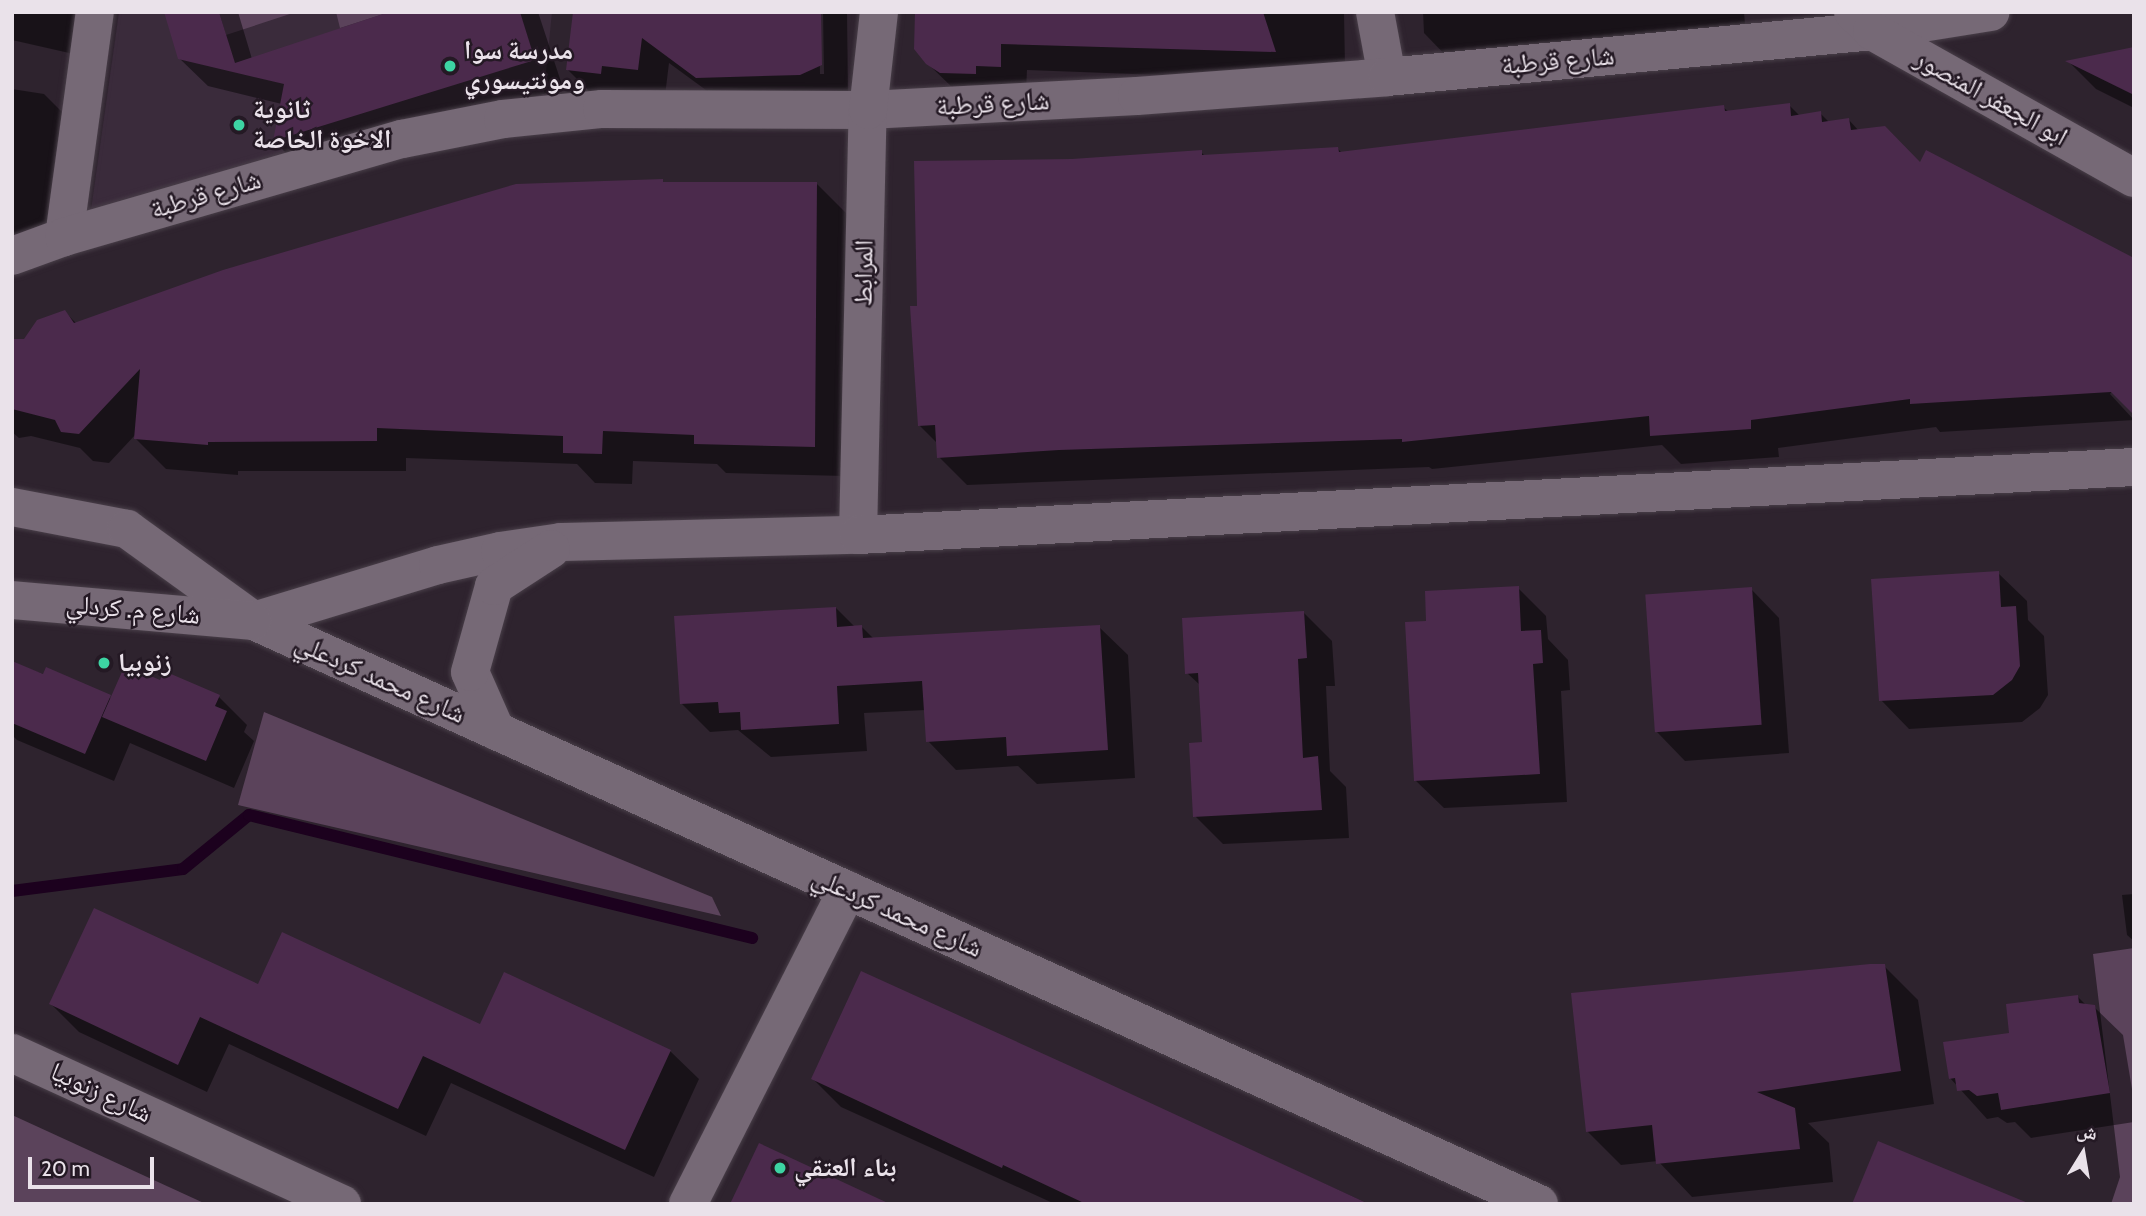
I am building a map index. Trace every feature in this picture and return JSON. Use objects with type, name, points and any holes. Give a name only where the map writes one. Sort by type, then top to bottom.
[{"type":"street","points":[[64,237],[95,12]]},
{"type":"street","name":"المرابط","points":[[858,535],[868,110],[879,12]]},
{"type":"street","points":[[1376,12],[1387,77]]},
{"type":"street","name":"شارع قرطبة","points":[[12,256],[64,237],[402,139],[503,119],[602,109],[868,110],[1124,97],[1387,77],[1862,22],[1990,12]]},
{"type":"street","name":"ابو الجعفر المنصور","points":[[1862,22],[2134,178]]},
{"type":"street","points":[[12,508],[127,528],[254,621],[438,565],[500,551],[561,542],[858,535],[2134,467]]},
{"type":"street","points":[[496,731],[470,672],[494,586],[561,542]]},
{"type":"street","name":"شارع م. كردلي","points":[[12,600],[254,621]]},
{"type":"street","name":"شارع محمد كردعلي","points":[[254,621],[1539,1204]]},
{"type":"street","points":[[688,1204],[847,890]]},
{"type":"street","name":"شارع زنوبيا","points":[[12,1053],[342,1204]]},
{"type":"shaded area","name":"ثانوية الاخوة الخاصة","points":[[119,12],[552,12],[543,103],[90,217]]},
{"type":"shaded area","points":[[219,12],[296,12],[226,35]]},
{"type":"shaded area","points":[[336,12],[390,12],[340,28]]},
{"type":"shaded area","points":[[264,712],[712,897],[721,916],[238,805]]},
{"type":"shaded area","points":[[2134,948],[2134,1204],[2111,1204],[2120,1177],[2093,954]]},
{"type":"shaded area","points":[[12,1115],[206,1204],[12,1204]]},
{"type":"building","points":[[164,12],[219,12],[235,63],[389,12],[520,12],[535,60],[273,141],[284,84],[178,59]]},
{"type":"building","points":[[573,12],[821,12],[822,65],[800,75],[696,78],[642,38],[638,70],[602,66],[601,74],[566,70]]},
{"type":"building","points":[[915,12],[1263,12],[1276,52],[1001,44],[1001,67],[976,66],[976,74],[940,73],[926,64],[914,49]]},
{"type":"building","points":[[2134,47],[2134,95],[2065,61]]},
{"type":"building","points":[[1790,103],[1791,116],[1821,111],[1822,122],[1849,118],[1851,130],[1885,126],[1920,162],[1926,150],[2134,258],[2134,415],[2111,392],[1910,404],[1910,399],[1751,420],[1751,429],[1650,436],[1649,416],[1402,442],[1402,439],[1059,450],[937,458],[935,425],[918,426],[910,306],[917,306],[914,161],[1072,159],[1202,150],[1202,155],[1338,147],[1339,152],[1724,105],[1725,111]]},
{"type":"building","points":[[663,179],[663,182],[817,182],[815,447],[694,444],[694,435],[603,431],[602,454],[563,453],[563,436],[377,428],[377,441],[208,442],[208,445],[134,439],[140,369],[79,434],[61,432],[55,420],[12,409],[12,339],[24,339],[37,320],[65,310],[74,323],[223,270],[516,184]]},
{"type":"building","points":[[1999,571],[2001,607],[2016,606],[2020,666],[2012,680],[1993,695],[1879,701],[1871,579]]},
{"type":"building","points":[[1519,586],[1521,631],[1541,630],[1543,663],[1533,664],[1540,774],[1414,781],[1405,622],[1426,621],[1425,591]]},
{"type":"building","points":[[1752,587],[1762,725],[1655,732],[1645,594]]},
{"type":"building","points":[[836,607],[837,627],[862,625],[863,638],[1100,625],[1108,750],[1007,756],[1006,737],[926,742],[922,681],[837,686],[839,724],[741,730],[740,712],[719,713],[718,702],[680,704],[674,616]]},
{"type":"building","points":[[1304,611],[1307,658],[1298,659],[1303,758],[1318,756],[1322,810],[1193,817],[1189,743],[1202,742],[1198,673],[1185,674],[1182,618]]},
{"type":"building","points":[[12,661],[43,674],[46,667],[111,695],[85,754],[12,723]]},
{"type":"building","points":[[125,665],[160,680],[164,671],[220,695],[215,706],[227,711],[206,761],[102,717]]},
{"type":"building","points":[[94,908],[258,984],[282,932],[480,1024],[504,972],[671,1050],[625,1150],[423,1056],[398,1109],[200,1017],[178,1065],[49,1004]]},
{"type":"building","points":[[1885,964],[1901,1071],[1757,1092],[1795,1108],[1800,1149],[1656,1164],[1652,1125],[1586,1132],[1571,993]]},
{"type":"building","points":[[861,971],[1369,1204],[1086,1204],[1003,1165],[1002,1168],[811,1079]]},
{"type":"building","points":[[2078,995],[2079,1003],[2095,1005],[2110,1093],[2001,1110],[1998,1093],[1977,1096],[1969,1090],[1957,1091],[1955,1078],[1949,1079],[1943,1042],[2009,1033],[2006,1004]]},
{"type":"building","points":[[1878,1141],[2028,1203],[2028,1204],[1852,1204]]},
{"type":"building","name":"بناء العتقي","points":[[759,1143],[890,1204],[730,1204]]},
{"type":"waterway","points":[[12,891],[183,869],[249,815],[752,938]]},
{"type":"place","name":"مدرسة سوا ومونتيسوري","points":[[450,66]]},
{"type":"place","name":"ثانوية الاخوة الخاصة","points":[[239,125]]},
{"type":"place","name":"زنوبيا","points":[[104,663]]},
{"type":"place","name":"بناء العتقي","points":[[780,1168]]}]
